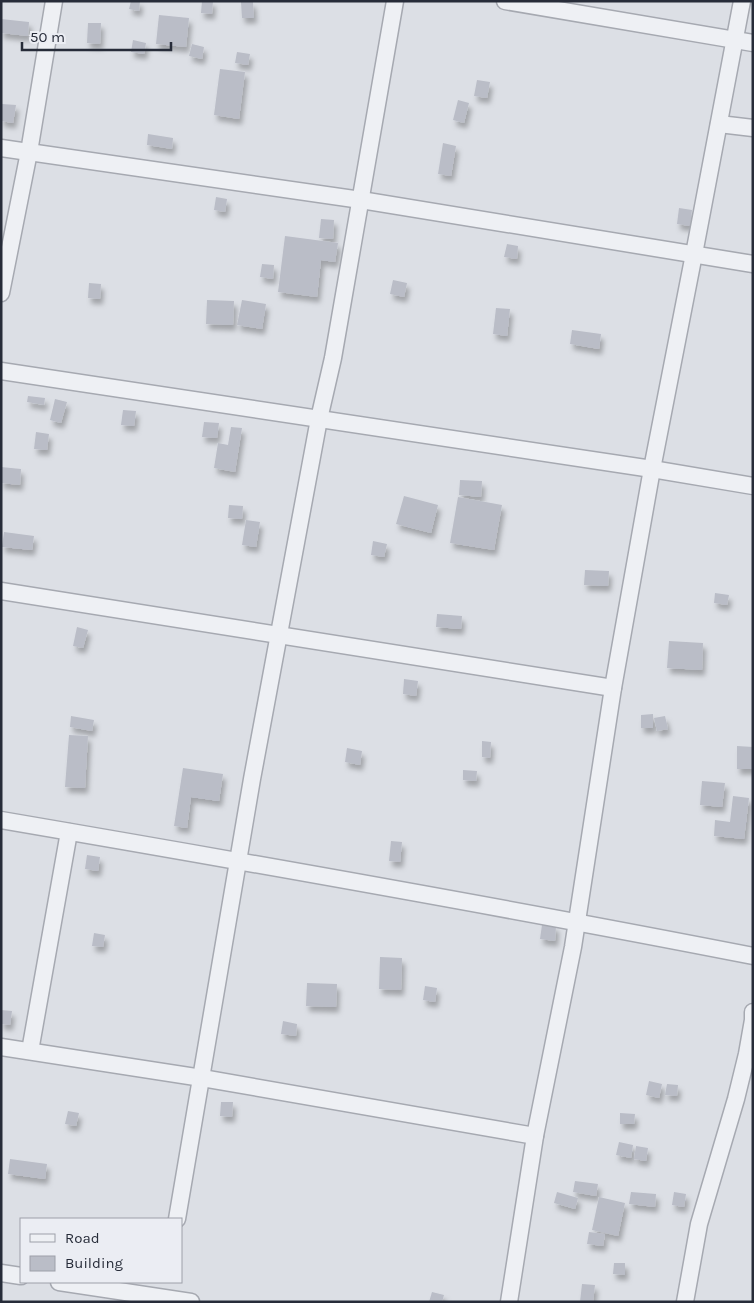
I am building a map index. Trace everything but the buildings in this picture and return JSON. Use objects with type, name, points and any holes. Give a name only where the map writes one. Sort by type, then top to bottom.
[{"type":"street","points":[[1,293],[54,1]]},
{"type":"street","points":[[177,1218],[238,860],[333,358],[395,1]]},
{"type":"street","points":[[504,1],[753,43]]},
{"type":"street","points":[[509,1302],[535,1136],[577,921],[613,688],[652,470],[742,1]]},
{"type":"street","points":[[719,124],[753,128]]},
{"type":"street","points":[[1,148],[361,200],[753,264]]},
{"type":"street","points":[[1,372],[753,486]]},
{"type":"street","points":[[1,591],[613,688]]},
{"type":"street","points":[[1,820],[238,860],[577,921],[753,956]]},
{"type":"street","points":[[30,1051],[69,832]]},
{"type":"street","points":[[685,1302],[699,1224],[736,1099],[747,1054],[753,1012]]},
{"type":"street","points":[[1,1047],[202,1078],[535,1136]]},
{"type":"street","points":[[1,1273],[20,1276]]},
{"type":"street","points":[[68,1283],[166,1294],[190,1302]]}]
